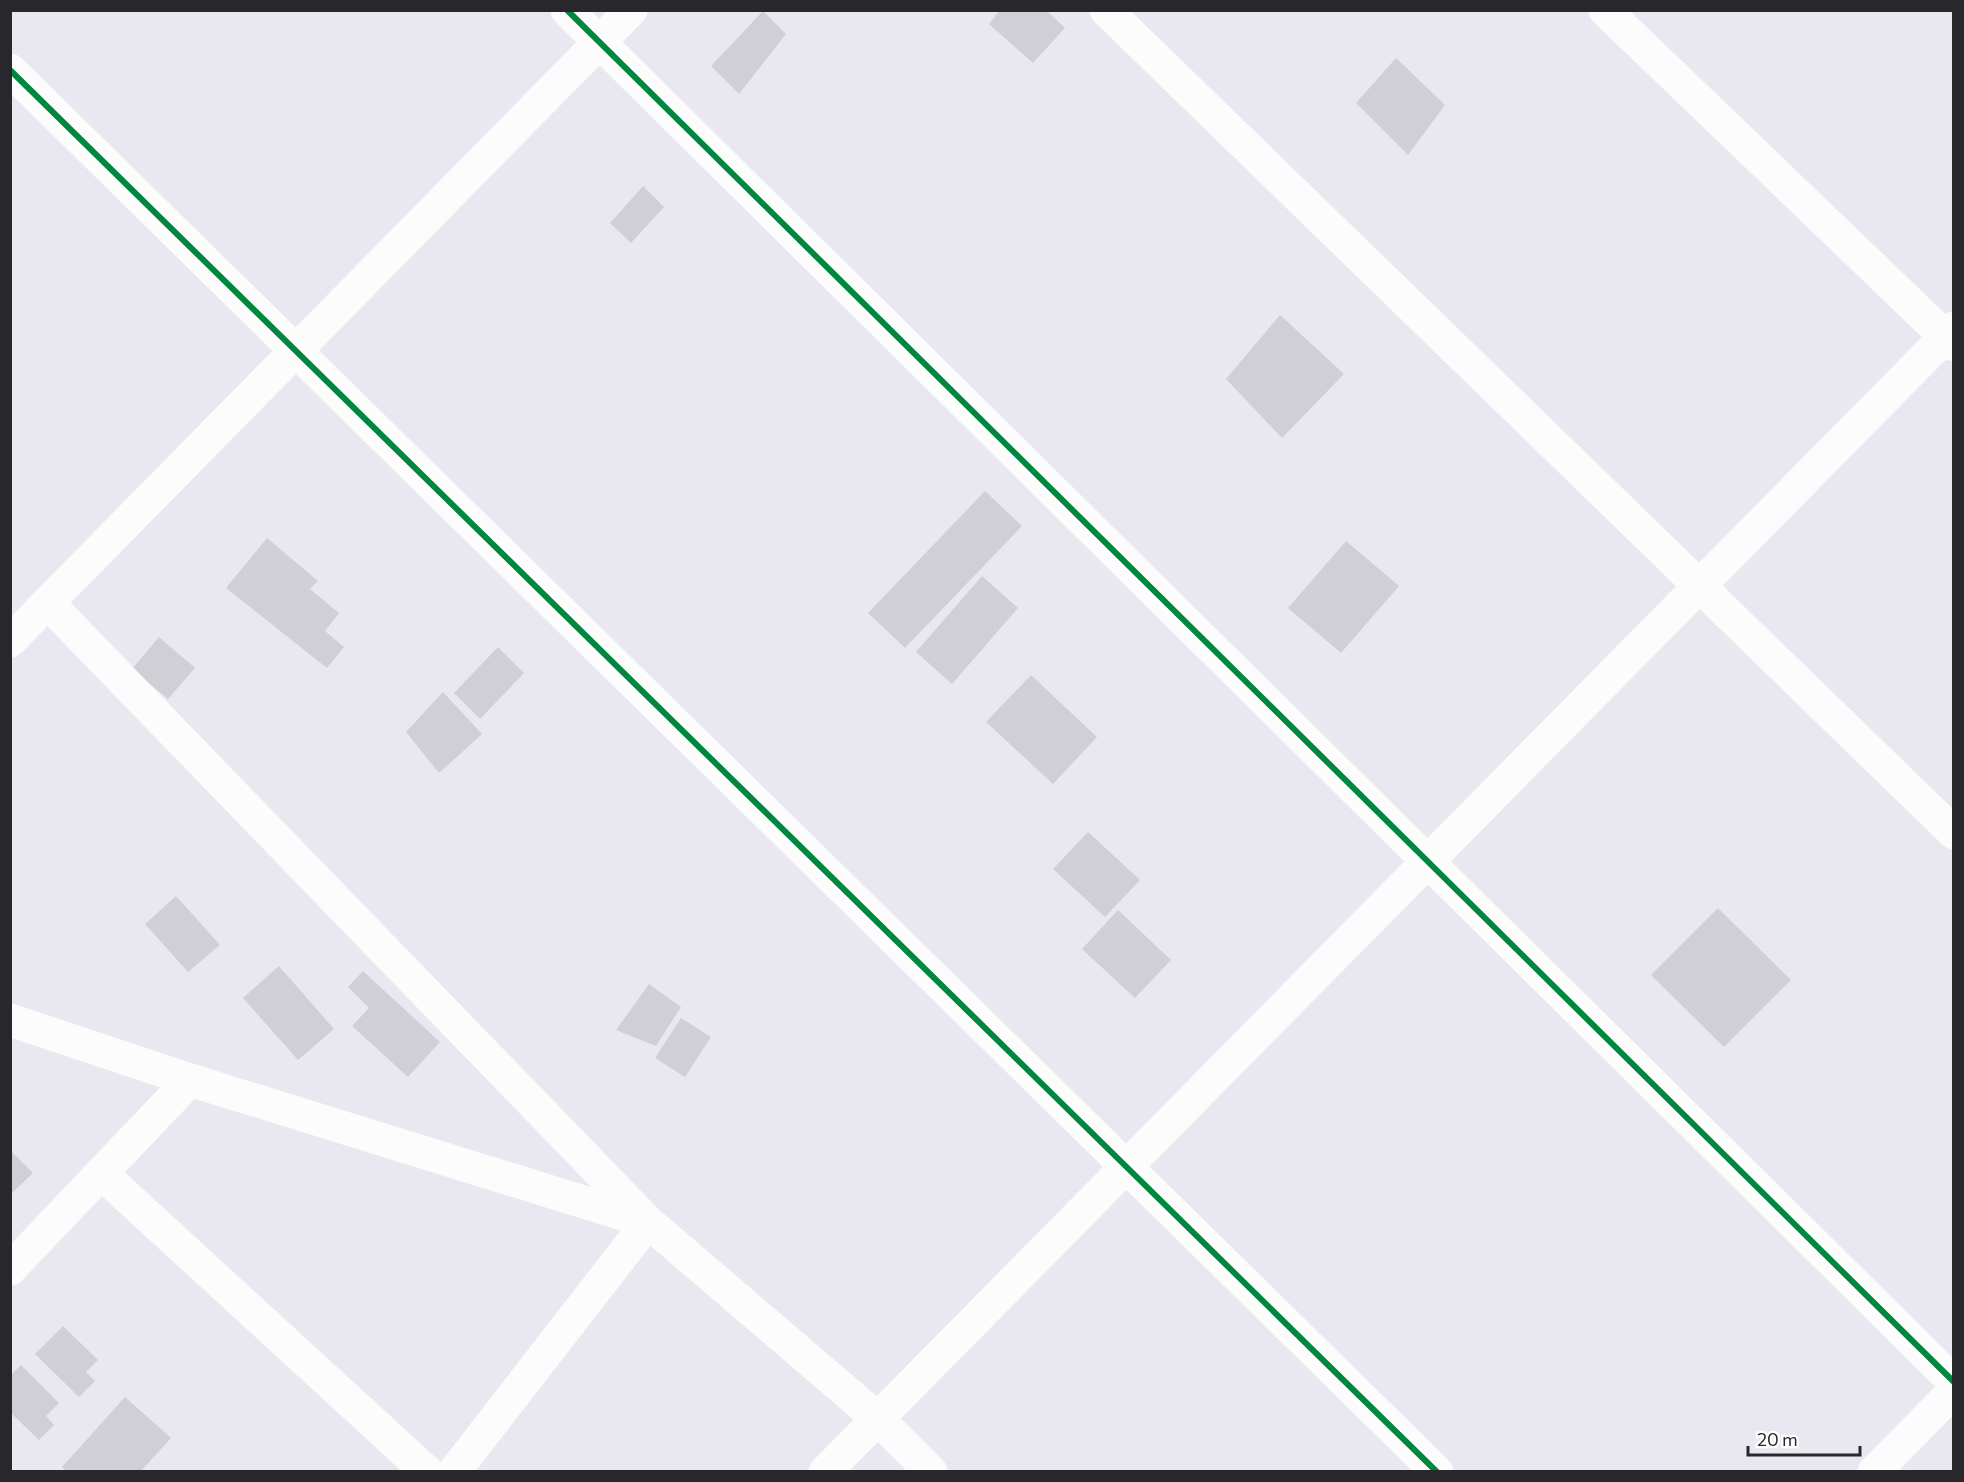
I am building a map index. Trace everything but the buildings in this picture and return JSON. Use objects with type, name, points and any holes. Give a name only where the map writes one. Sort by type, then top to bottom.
[{"type":"street","points":[[567,10],[1953,1382]]},
{"type":"street","points":[[10,641],[631,10]]},
{"type":"street","points":[[1106,10],[1953,833]]},
{"type":"street","points":[[825,1472],[1698,585],[1950,336],[1605,10]]},
{"type":"street","points":[[10,70],[1437,1472]]},
{"type":"street","points":[[48,603],[648,1222],[878,1419],[932,1472]]},
{"type":"street","points":[[10,1020],[190,1080],[648,1222]]},
{"type":"street","points":[[10,1269],[190,1080]]},
{"type":"street","points":[[101,1173],[427,1472]]},
{"type":"street","points":[[454,1472],[648,1222]]},
{"type":"street","points":[[1874,1472],[1953,1391]]},
{"type":"cycle path","points":[[567,10],[1954,1382]]},
{"type":"cycle path","points":[[10,70],[1437,1472]]}]
